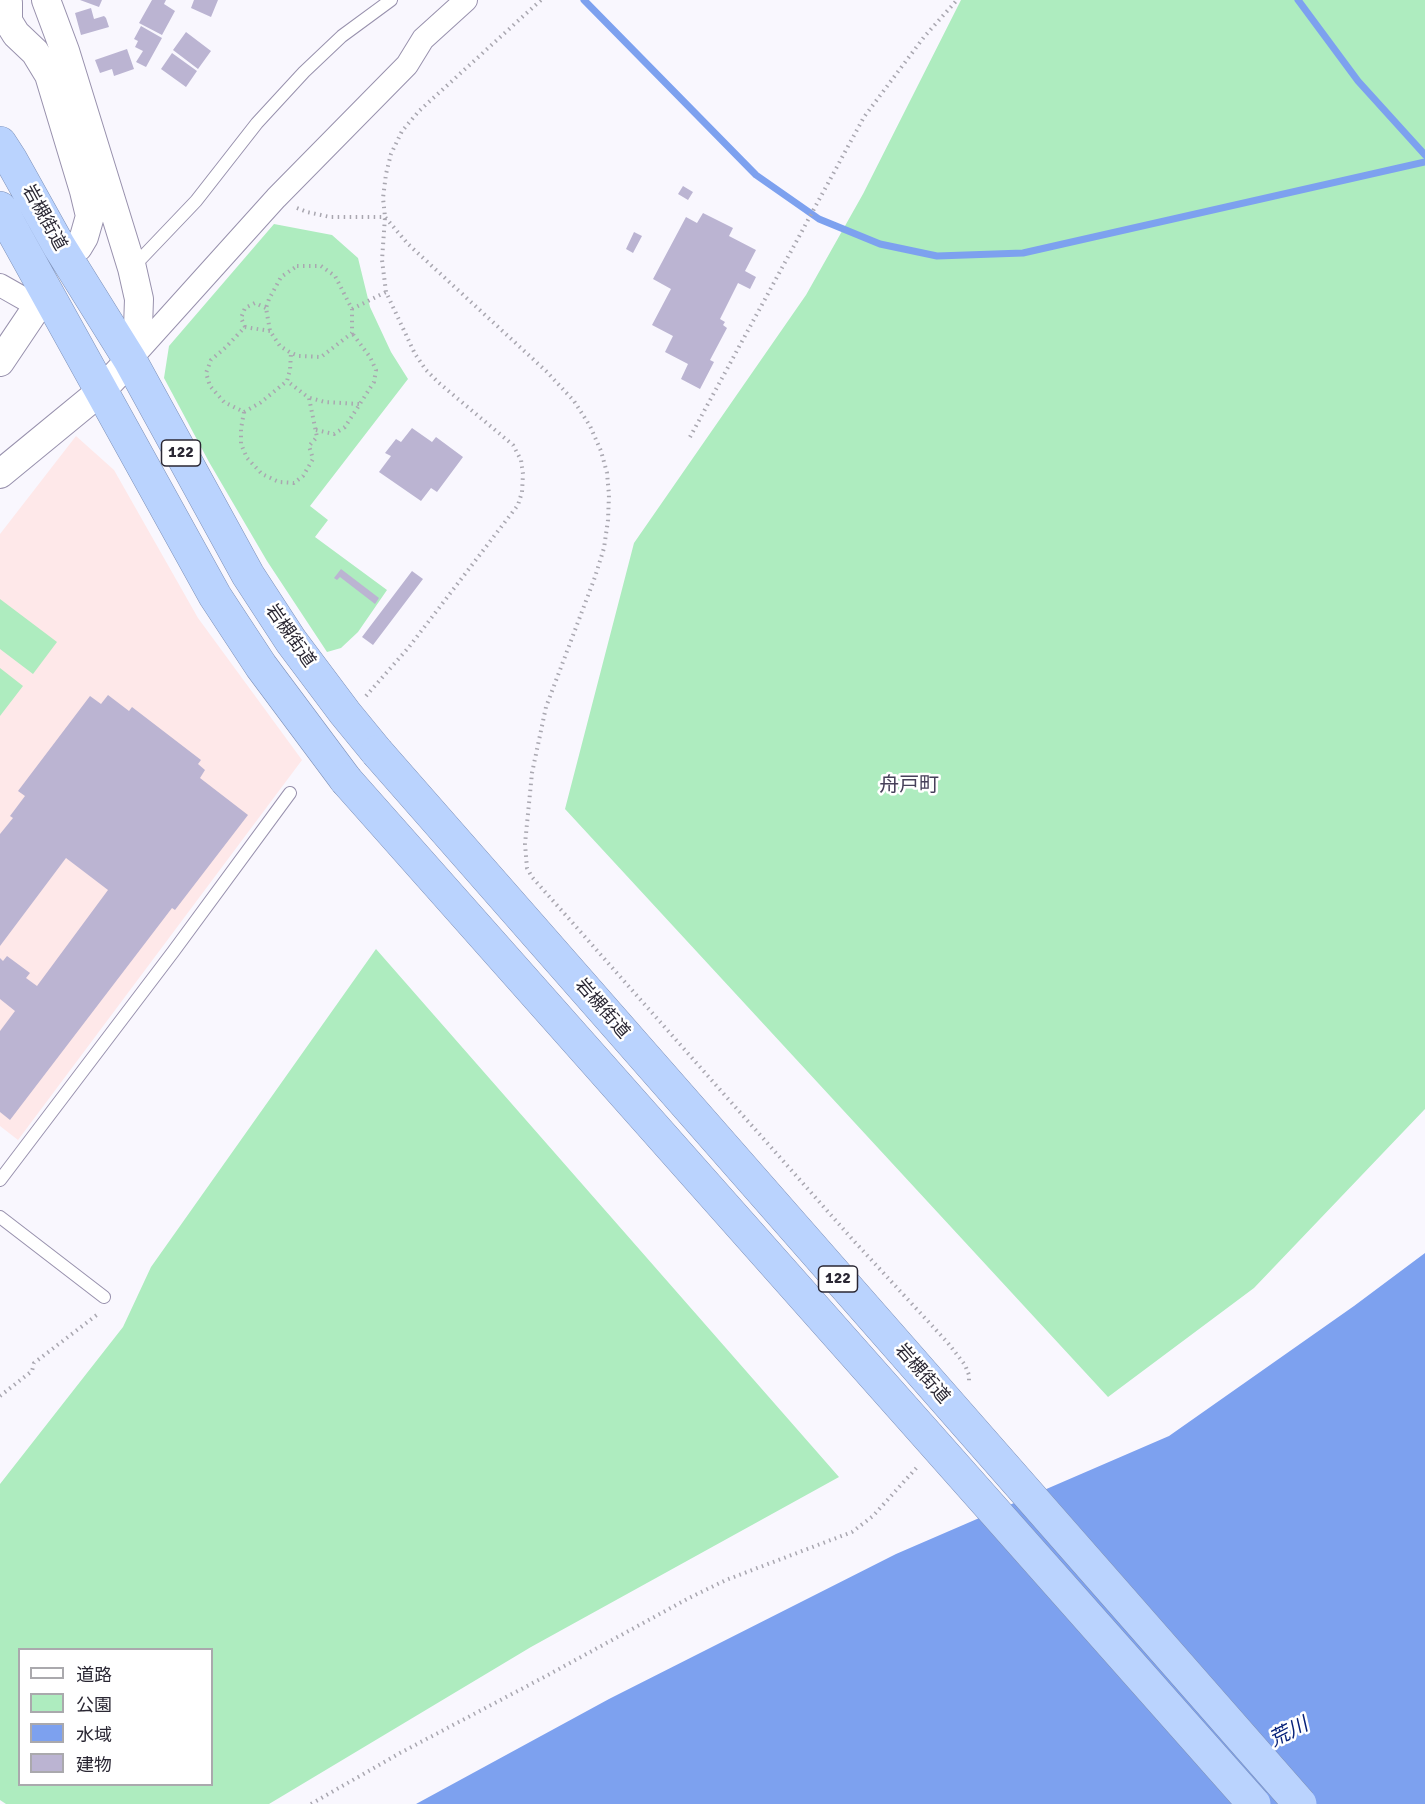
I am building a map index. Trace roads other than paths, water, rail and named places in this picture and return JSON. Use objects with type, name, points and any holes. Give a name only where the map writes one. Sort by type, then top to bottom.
[{"type":"highway","name":"岩槻街道","points":[[0,143],[59,246],[129,360],[248,575],[291,641],[345,713],[1300,1804]]},
{"type":"highway","name":"岩槻街道","points":[[0,208],[215,596],[268,675],[346,780],[1254,1804]]},
{"type":"street","points":[[46,0],[65,51],[132,268],[139,298],[138,328],[129,360]]},
{"type":"street","points":[[0,474],[100,391],[276,198],[407,65],[423,39],[466,0]]},
{"type":"street","points":[[6,3],[8,21],[16,34],[35,52],[49,75],[84,191],[90,216],[84,237],[78,247]]},
{"type":"street","points":[[0,285],[39,304],[0,362]]},
{"type":"lane","points":[[132,268],[196,201],[257,123],[304,72],[342,36],[391,0]]},
{"type":"lane","points":[[0,1180],[290,793]]},
{"type":"lane","points":[[0,1217],[104,1297]]},
{"type":"water","name":"荒川","points":[[1425,1253],[1425,1804],[416,1804],[609,1699],[896,1554],[1169,1436],[1354,1306]]},
{"type":"waterway","points":[[584,0],[756,175],[819,219],[880,244],[937,256],[1023,253],[1425,162]]},
{"type":"waterway","points":[[1298,0],[1358,81],[1425,155]]},
{"type":"district","name":"舟戸町","points":[[909,786]]}]
